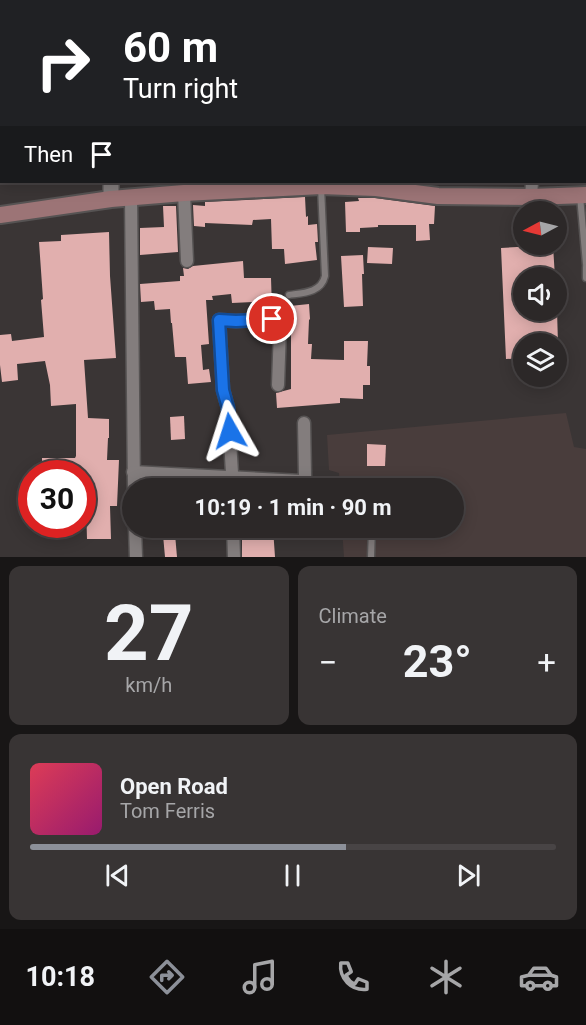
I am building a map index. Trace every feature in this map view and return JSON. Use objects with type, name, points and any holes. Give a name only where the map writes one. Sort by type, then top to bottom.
[{"type":"main road","points":[[0,215],[131,197],[321,186],[376,185],[438,196],[531,189],[583,195]]},
{"type":"street","points":[[111,183],[111,199]]},
{"type":"street","points":[[184,193],[187,261]]},
{"type":"street","points":[[131,197],[133,478]]},
{"type":"street","points":[[233,478],[228,408],[223,390],[219,320],[272,319],[278,322],[278,385]]},
{"type":"street","points":[[304,423],[304,478]]},
{"type":"street","points":[[133,472],[183,478]]},
{"type":"street","points":[[135,538],[136,557]]},
{"type":"street","points":[[233,538],[234,557]]},
{"type":"lane","points":[[289,295],[315,290],[324,283],[321,186]]},
{"type":"lane","points":[[583,195],[586,278]]},
{"type":"lane","points":[[371,557],[372,538]]},
{"type":"shaded area","points":[[566,413],[574,447],[586,449],[586,557],[344,557],[343,538],[464,538],[464,478],[339,478],[339,473],[329,470],[327,435]]},
{"type":"building","points":[[305,197],[308,225],[317,224],[318,242],[315,242],[317,260],[285,264],[284,249],[272,249],[271,219],[253,220],[252,225],[205,223],[205,227],[194,226],[193,205],[205,206],[205,202]]},
{"type":"building","points":[[358,198],[435,206],[434,224],[429,224],[430,240],[416,241],[416,225],[378,225],[378,227],[360,228],[360,232],[346,232],[345,202],[359,201]]},
{"type":"building","points":[[163,206],[176,206],[178,252],[140,255],[140,228],[164,227]]},
{"type":"building","points":[[109,232],[116,358],[84,360],[88,418],[109,419],[107,460],[119,460],[117,506],[110,506],[111,539],[87,539],[96,538],[96,460],[42,460],[42,458],[75,458],[76,404],[51,406],[45,361],[17,364],[18,380],[2,382],[0,335],[11,334],[12,341],[44,337],[39,242],[61,241],[61,235]]},
{"type":"building","points":[[368,247],[393,248],[392,264],[367,263]]},
{"type":"building","points":[[513,247],[513,255],[554,255],[554,267],[513,267],[513,321],[557,321],[558,333],[513,333],[513,359],[506,359],[501,248]]},
{"type":"building","points":[[363,255],[363,306],[344,307],[341,256]]},
{"type":"building","points":[[243,261],[244,278],[271,278],[272,309],[253,309],[253,302],[232,303],[231,294],[212,296],[213,300],[206,300],[209,344],[201,345],[203,370],[209,369],[211,382],[188,384],[186,357],[175,357],[170,309],[155,310],[154,301],[141,302],[140,284],[180,281],[180,276],[184,276],[183,268]]},
{"type":"building","points":[[309,304],[308,344],[312,344],[311,359],[344,360],[344,341],[368,341],[367,366],[370,366],[370,385],[363,385],[363,399],[340,398],[340,403],[277,408],[276,393],[291,389],[290,306]]},
{"type":"building","points":[[184,416],[185,439],[171,440],[170,417]]},
{"type":"building","points":[[367,444],[386,445],[385,466],[367,466]]},
{"type":"building","points":[[163,538],[175,538],[177,557],[165,557]]},
{"type":"building","points":[[242,538],[274,538],[275,557],[242,557]]},
{"type":"route","points":[[230,431],[228,408],[223,390],[219,320],[272,319]]}]
